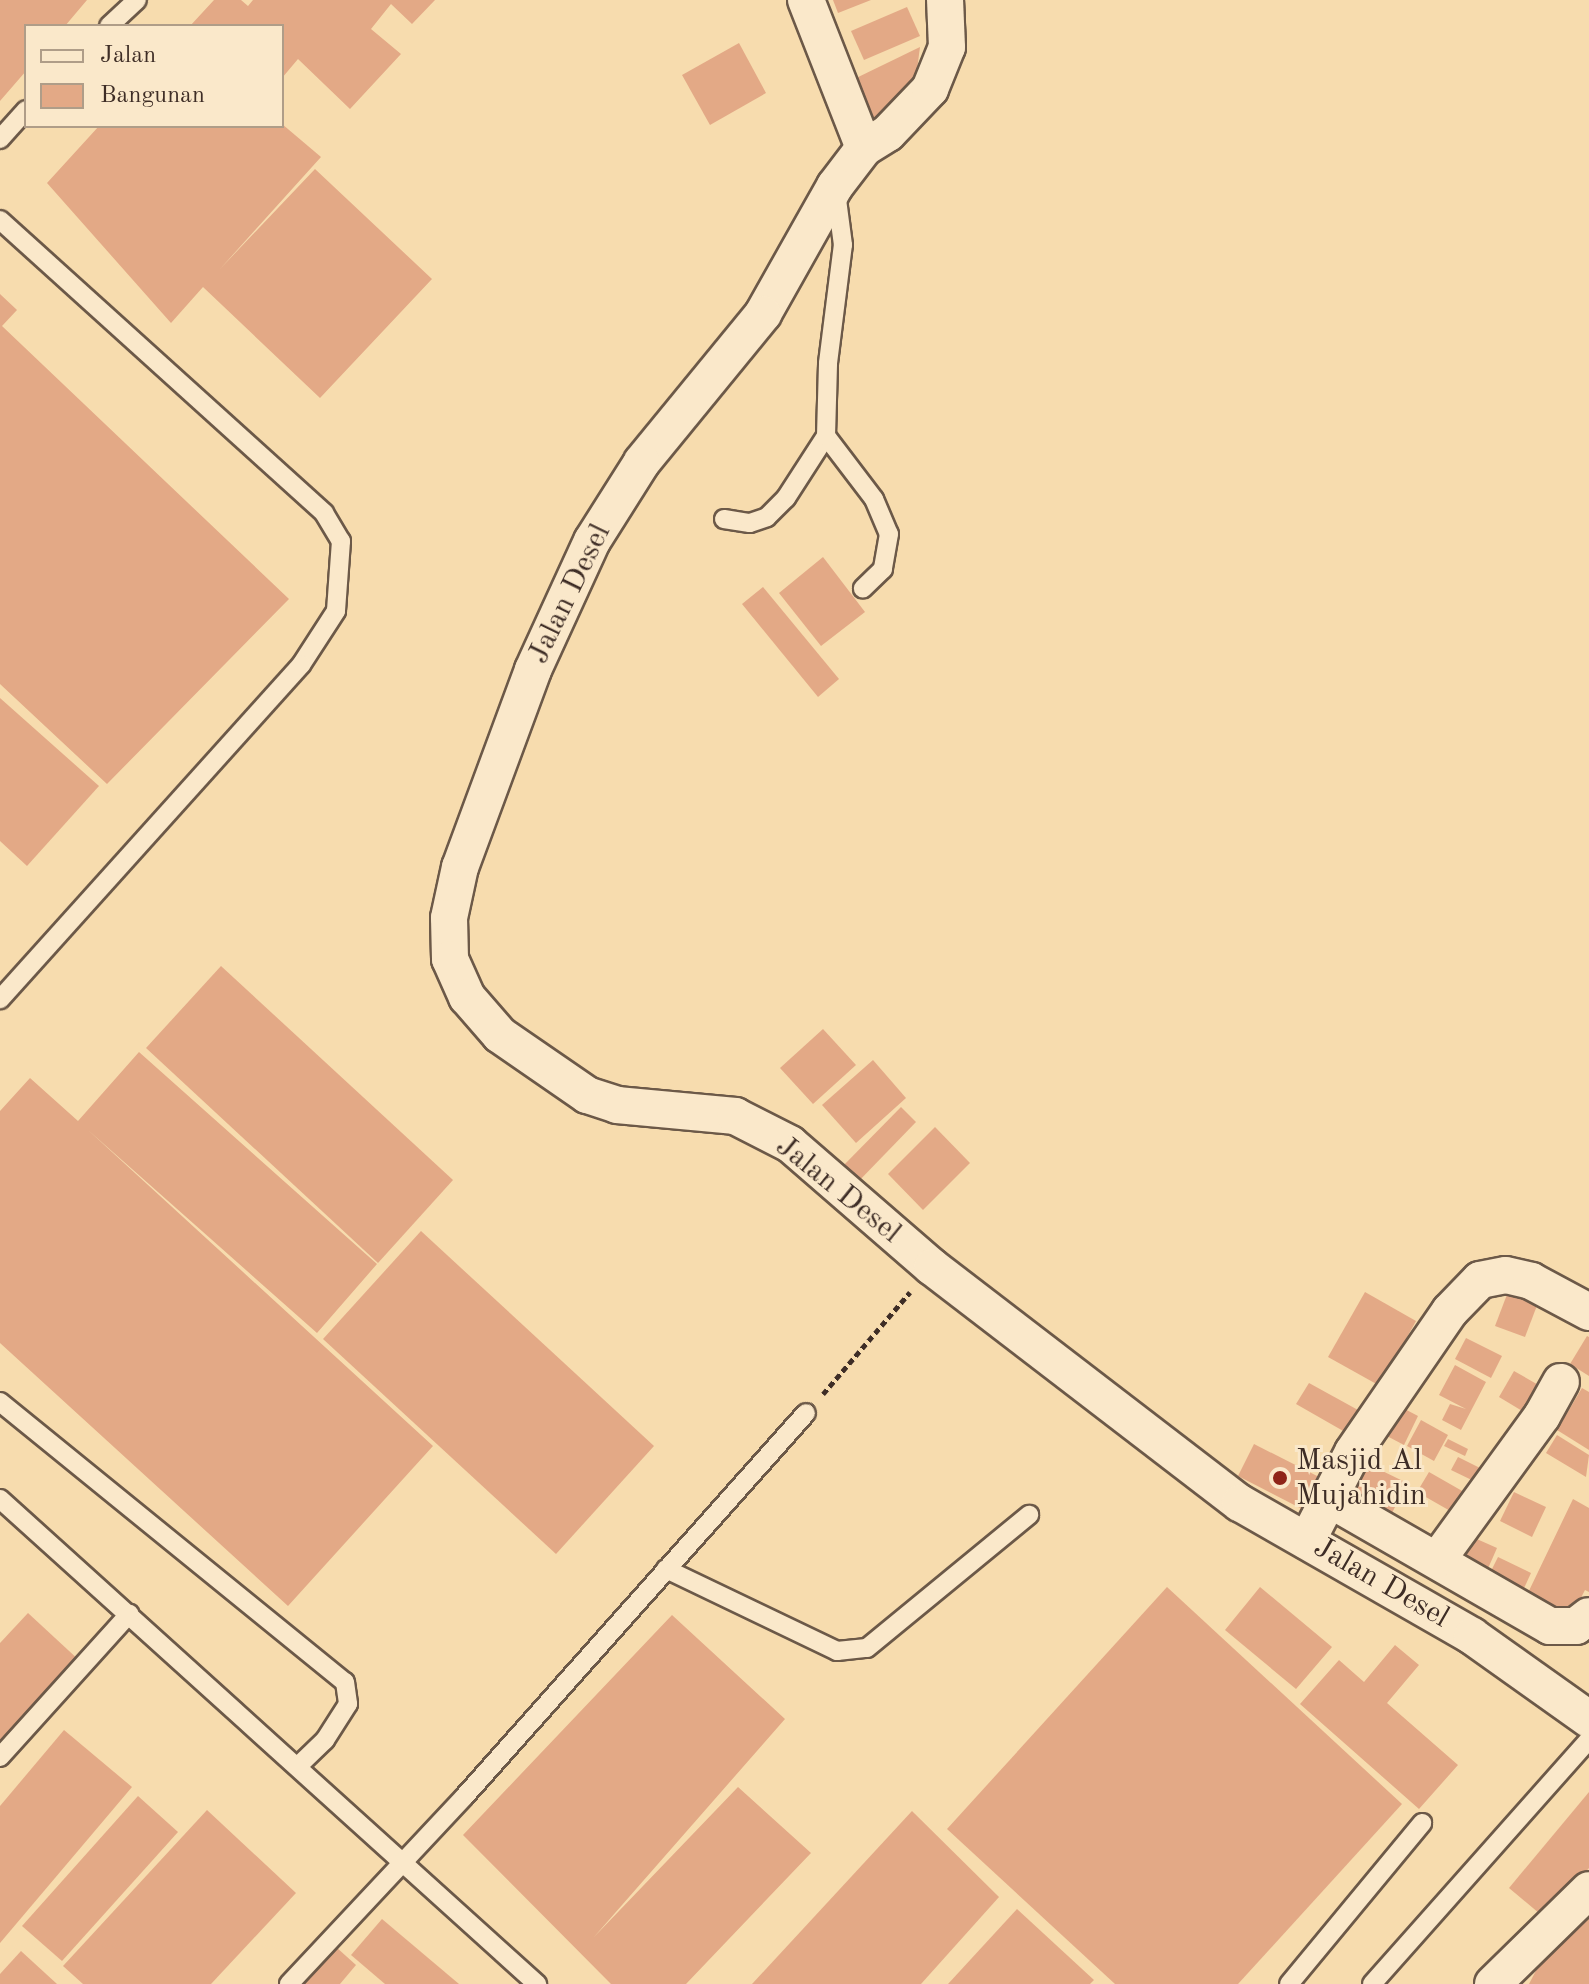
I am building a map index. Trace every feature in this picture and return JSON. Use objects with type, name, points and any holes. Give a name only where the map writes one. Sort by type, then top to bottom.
[{"type":"street","points":[[806,0],[864,148]]},
{"type":"street","name":"Jalan Desel","points":[[945,0],[947,47],[930,89],[888,133],[864,148],[835,186],[763,314],[642,462],[592,541],[533,670],[475,821],[449,918],[450,959],[467,997],[500,1035],[587,1095],[617,1105],[735,1116],[790,1144],[932,1267],[1240,1503],[1472,1636],[1589,1719]]},
{"type":"street","points":[[1307,1541],[1353,1452],[1450,1311],[1480,1280],[1506,1275],[1531,1281],[1589,1312]]},
{"type":"street","points":[[1438,1559],[1542,1416],[1561,1382]]},
{"type":"street","points":[[1329,1499],[1550,1626],[1576,1626],[1589,1616]]},
{"type":"street","points":[[1493,1984],[1589,1890]]},
{"type":"lane","points":[[111,24],[137,0]]},
{"type":"lane","points":[[0,139],[24,112]]},
{"type":"lane","points":[[724,519],[750,523],[767,517],[786,498],[826,436],[828,363],[843,245],[835,186]]},
{"type":"lane","points":[[0,220],[324,513],[341,541],[336,611],[301,665],[0,999]]},
{"type":"lane","points":[[826,436],[874,499],[889,534],[883,569],[863,588]]},
{"type":"lane","points":[[0,1402],[345,1682],[348,1704],[325,1740],[299,1765]]},
{"type":"lane","points":[[289,1984],[404,1862],[806,1413]]},
{"type":"lane","points":[[0,1499],[299,1765],[537,1984]]},
{"type":"lane","points":[[666,1569],[837,1651],[867,1648],[1029,1515]]},
{"type":"lane","points":[[0,1757],[129,1614]]},
{"type":"lane","points":[[1372,1984],[1589,1740]]},
{"type":"lane","points":[[1289,1984],[1422,1823]]},
{"type":"path","points":[[806,1413],[932,1267]]},
{"type":"building","points":[[0,0],[87,0],[67,24],[24,24],[24,73],[0,101]]},
{"type":"building","points":[[214,0],[241,0],[248,6],[253,0],[435,0],[412,24],[391,4],[371,29],[401,54],[350,109],[298,59],[284,76],[284,24],[192,24]]},
{"type":"building","points":[[833,0],[871,0],[838,13]]},
{"type":"building","points":[[907,7],[920,36],[864,60],[851,31]]},
{"type":"building","points":[[739,43],[766,93],[710,125],[682,75]]},
{"type":"building","points":[[920,47],[913,100],[870,122],[850,81]]},
{"type":"building","points":[[284,126],[321,157],[220,269],[315,169],[432,279],[320,398],[203,287],[171,323],[47,183],[97,128]]},
{"type":"building","points":[[0,294],[17,310],[2,326],[289,599],[107,784],[0,684]]},
{"type":"building","points":[[823,557],[865,612],[821,646],[779,593]]},
{"type":"building","points":[[763,587],[839,679],[818,697],[742,604]]},
{"type":"building","points":[[0,698],[99,786],[27,866],[0,841]]},
{"type":"building","points":[[221,966],[453,1180],[378,1263],[146,1048]]},
{"type":"building","points":[[823,1029],[856,1065],[813,1104],[780,1068]]},
{"type":"building","points":[[139,1052],[377,1264],[317,1333],[88,1130],[433,1446],[288,1606],[0,1343],[0,1111],[30,1078],[78,1121]]},
{"type":"building","points":[[873,1060],[906,1098],[856,1143],[822,1105]]},
{"type":"building","points":[[901,1107],[916,1122],[855,1185],[840,1169]]},
{"type":"building","points":[[935,1127],[970,1163],[923,1210],[888,1174]]},
{"type":"building","points":[[421,1231],[654,1446],[556,1554],[323,1339]]},
{"type":"building","points":[[1511,1284],[1541,1295],[1525,1337],[1495,1326]]},
{"type":"building","points":[[1365,1292],[1416,1321],[1380,1386],[1328,1357]]},
{"type":"building","points":[[1589,1337],[1589,1376],[1570,1364]]},
{"type":"building","points":[[1466,1338],[1502,1356],[1491,1378],[1455,1359]]},
{"type":"building","points":[[1455,1365],[1486,1382],[1461,1430],[1442,1420],[1450,1404],[1466,1409],[1439,1395]]},
{"type":"building","points":[[1514,1371],[1549,1391],[1534,1418],[1499,1397]]},
{"type":"building","points":[[1309,1383],[1358,1410],[1345,1432],[1296,1404]]},
{"type":"building","points":[[1582,1388],[1589,1392],[1589,1450],[1557,1430]]},
{"type":"building","points":[[1399,1406],[1418,1416],[1404,1445],[1385,1435]]},
{"type":"building","points":[[1421,1420],[1448,1435],[1434,1461],[1407,1446]]},
{"type":"building","points":[[1557,1435],[1589,1455],[1586,1477],[1546,1453]]},
{"type":"building","points":[[1448,1439],[1468,1449],[1465,1456],[1444,1446]]},
{"type":"building","name":"Masjid Al Mujahidin","points":[[1254,1444],[1323,1479],[1306,1511],[1238,1476]]},
{"type":"building","points":[[1458,1457],[1486,1471],[1480,1484],[1451,1470]]},
{"type":"building","points":[[1364,1462],[1407,1483],[1388,1521],[1345,1500]]},
{"type":"building","points":[[1429,1472],[1464,1492],[1452,1512],[1417,1492]]},
{"type":"building","points":[[1514,1492],[1546,1507],[1532,1537],[1500,1521]]},
{"type":"building","points":[[1573,1499],[1589,1508],[1589,1592],[1585,1590],[1569,1621],[1526,1597]]},
{"type":"building","points":[[1461,1532],[1497,1548],[1486,1573],[1450,1556]]},
{"type":"building","points":[[1498,1557],[1531,1573],[1519,1599],[1485,1583]]},
{"type":"building","points":[[1167,1587],[1402,1804],[1238,1984],[1115,1984],[947,1829]]},
{"type":"building","points":[[1260,1587],[1332,1647],[1296,1689],[1225,1630]]},
{"type":"building","points":[[28,1613],[81,1662],[0,1750],[0,1643]]},
{"type":"building","points":[[672,1615],[785,1719],[594,1937],[738,1787],[811,1853],[686,1984],[611,1984],[463,1835]]},
{"type":"building","points":[[1395,1645],[1419,1665],[1387,1703],[1458,1765],[1419,1809],[1300,1704],[1339,1660],[1364,1682]]},
{"type":"building","points":[[64,1730],[132,1787],[0,1943],[0,1806]]},
{"type":"building","points":[[1589,1792],[1589,1868],[1546,1919],[1509,1888]]},
{"type":"building","points":[[138,1796],[178,1832],[62,1961],[22,1926]]},
{"type":"building","points":[[207,1810],[296,1893],[211,1984],[83,1984],[63,1966]]},
{"type":"building","points":[[912,1811],[999,1897],[921,1984],[752,1984]]},
{"type":"building","points":[[1017,1909],[1094,1980],[1090,1984],[948,1984]]},
{"type":"building","points":[[1589,1914],[1589,1984],[1529,1984],[1542,1959]]},
{"type":"building","points":[[382,1919],[459,1984],[385,1984],[351,1955]]},
{"type":"building","points":[[336,1947],[356,1965],[340,1984],[304,1984]]},
{"type":"building","points":[[21,1951],[57,1984],[0,1984],[0,1974]]},
{"type":"place","name":"Masjid Al Mujahidin","points":[[1280,1478]]}]
